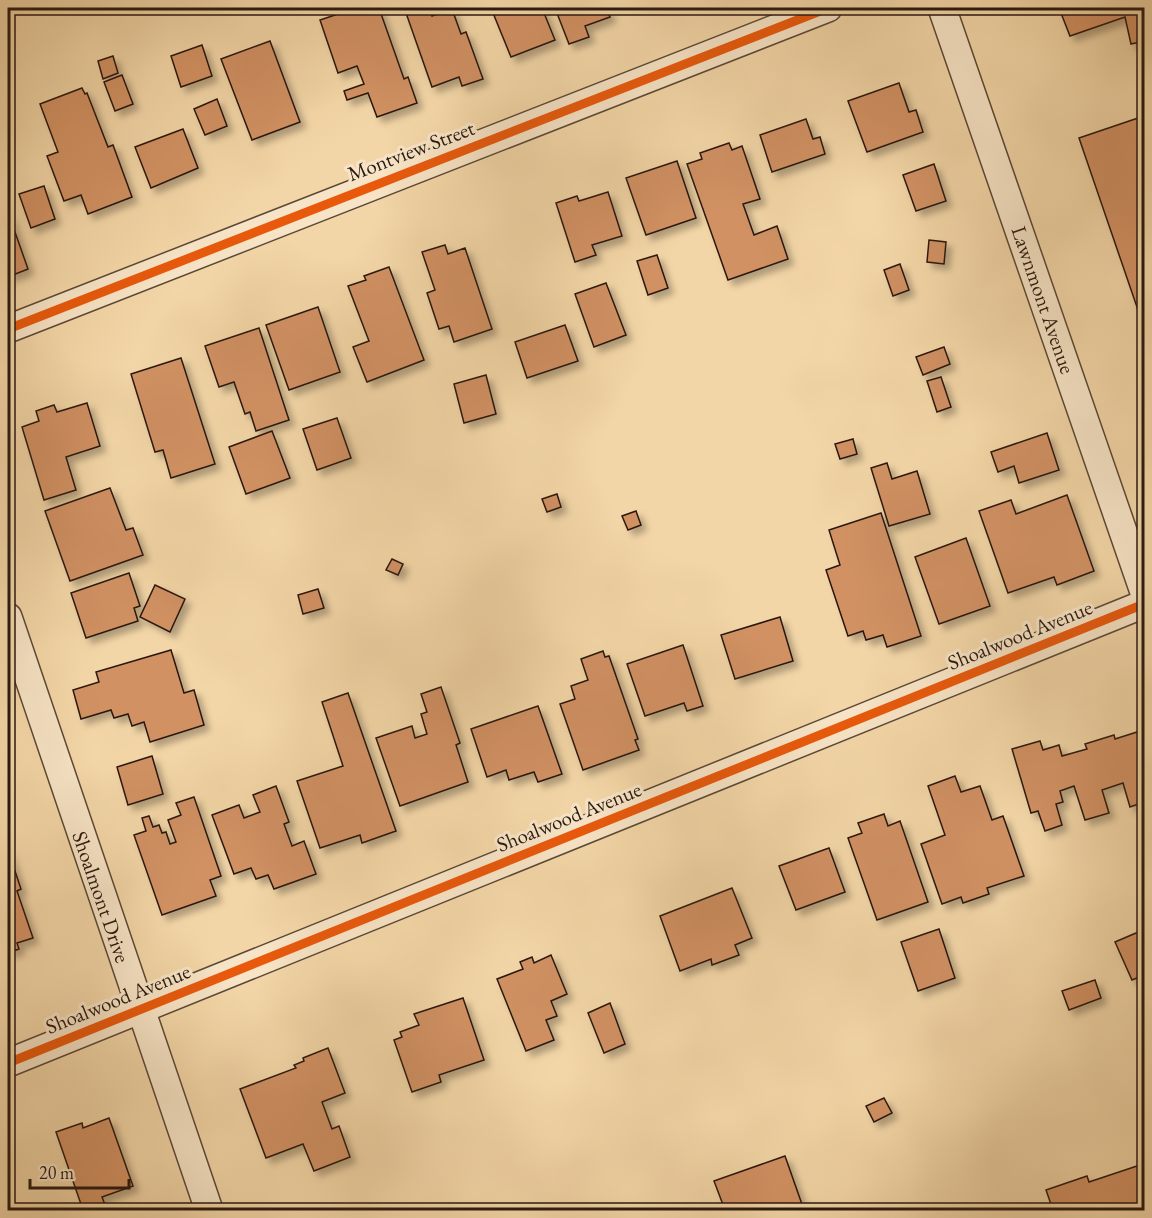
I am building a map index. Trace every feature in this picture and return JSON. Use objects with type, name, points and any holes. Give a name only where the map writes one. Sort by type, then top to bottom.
[{"type":"street","name":"Montview Street","points":[[8,328],[828,8]]},
{"type":"street","name":"Lawnmont Avenue","points":[[942,8],[1144,592]]},
{"type":"street","name":"Shoalwood Avenue","points":[[8,1063],[1144,604]]},
{"type":"street","name":"Shoalmont Drive","points":[[8,617],[139,1010],[209,1210]]},
{"type":"building","points":[[356,8],[379,8],[404,79],[408,77],[417,103],[377,117],[368,93],[347,100],[344,91],[364,84],[357,66],[338,73],[320,20]]},
{"type":"building","points":[[429,8],[432,16],[452,9],[461,34],[466,32],[483,79],[462,86],[459,77],[432,87],[406,13]]},
{"type":"building","points":[[491,8],[542,8],[555,40],[511,57]]},
{"type":"building","points":[[555,8],[607,8],[610,17],[585,26],[589,37],[569,44]]},
{"type":"building","points":[[1059,8],[1144,8],[1144,41],[1131,44],[1125,17],[1070,36]]},
{"type":"building","points":[[270,41],[300,122],[252,140],[221,59]]},
{"type":"building","points":[[202,45],[212,76],[181,87],[171,56]]},
{"type":"building","points":[[113,56],[118,73],[103,79],[98,61]]},
{"type":"building","points":[[122,75],[133,104],[115,111],[104,82]]},
{"type":"building","points":[[899,83],[909,112],[916,110],[923,132],[867,152],[848,101]]},
{"type":"building","points":[[82,88],[85,94],[87,93],[108,147],[113,145],[132,197],[88,214],[81,195],[64,201],[47,156],[58,152],[40,104]]},
{"type":"building","points":[[217,99],[227,126],[205,135],[194,109]]},
{"type":"building","points":[[1141,117],[1144,125],[1144,312],[1139,313],[1079,138]]},
{"type":"building","points":[[806,119],[813,139],[820,137],[825,154],[772,172],[760,135]]},
{"type":"building","points":[[183,129],[198,168],[151,188],[135,147]]},
{"type":"building","points":[[729,143],[732,150],[742,146],[760,199],[743,204],[754,235],[777,226],[788,259],[728,280],[687,164],[702,159],[700,153]]},
{"type":"building","points":[[677,161],[696,218],[646,235],[626,178]]},
{"type":"building","points":[[934,164],[946,201],[916,211],[903,175]]},
{"type":"building","points":[[44,186],[55,219],[31,228],[19,194]]},
{"type":"building","points":[[608,192],[622,236],[592,245],[596,255],[575,262],[556,203],[577,196],[579,201]]},
{"type":"building","points":[[8,216],[28,269],[8,277]]},
{"type":"building","points":[[929,240],[946,242],[944,264],[927,262]]},
{"type":"building","points":[[445,245],[448,254],[465,248],[492,329],[454,342],[449,326],[439,329],[427,293],[435,290],[422,252]]},
{"type":"building","points":[[657,255],[668,288],[648,295],[637,261]]},
{"type":"building","points":[[900,264],[909,290],[893,296],[884,270]]},
{"type":"building","points":[[389,267],[424,360],[367,382],[353,347],[369,341],[348,286],[366,280],[364,276]]},
{"type":"building","points":[[606,283],[626,335],[594,347],[575,294]]},
{"type":"building","points":[[318,307],[340,372],[289,390],[266,325]]},
{"type":"building","points":[[565,325],[578,361],[527,378],[515,342]]},
{"type":"building","points":[[259,328],[289,420],[256,431],[250,412],[245,414],[234,382],[219,387],[205,346]]},
{"type":"building","points":[[944,347],[950,364],[923,375],[916,357]]},
{"type":"building","points":[[181,358],[215,464],[171,478],[163,450],[155,452],[131,374]]},
{"type":"building","points":[[486,375],[496,414],[464,423],[454,384]]},
{"type":"building","points":[[941,377],[951,407],[937,412],[927,381]]},
{"type":"building","points":[[87,403],[100,446],[66,457],[76,490],[44,500],[22,427],[39,421],[36,411],[54,405],[57,412]]},
{"type":"building","points":[[337,418],[351,458],[317,470],[303,429]]},
{"type":"building","points":[[272,431],[290,478],[246,494],[229,447]]},
{"type":"building","points":[[1047,433],[1059,470],[1019,483],[1014,466],[998,472],[991,452]]},
{"type":"building","points":[[853,439],[857,454],[840,459],[835,444]]},
{"type":"building","points":[[887,463],[892,479],[917,471],[930,514],[889,526],[871,468]]},
{"type":"building","points":[[110,488],[126,530],[133,528],[143,555],[70,581],[45,511]]},
{"type":"building","points":[[557,494],[561,507],[547,512],[542,499]]},
{"type":"building","points":[[1067,495],[1094,571],[1057,585],[1054,577],[1008,593],[979,511],[1011,500],[1016,514]]},
{"type":"building","points":[[636,511],[641,525],[628,530],[622,516]]},
{"type":"building","points":[[881,513],[921,636],[887,647],[883,635],[866,640],[863,631],[848,636],[826,570],[840,565],[829,530]]},
{"type":"building","points":[[966,538],[990,606],[939,624],[915,557]]},
{"type":"building","points":[[392,559],[403,564],[398,575],[386,570]]},
{"type":"building","points":[[129,573],[140,606],[134,608],[138,621],[86,638],[71,593]]},
{"type":"building","points":[[155,585],[185,599],[170,632],[140,617]]},
{"type":"building","points":[[318,589],[324,608],[303,614],[298,595]]},
{"type":"building","points":[[780,617],[793,661],[735,679],[721,635]]},
{"type":"building","points":[[683,645],[703,706],[687,711],[684,703],[645,716],[627,664]]},
{"type":"building","points":[[171,650],[184,693],[194,690],[204,725],[150,742],[144,722],[132,726],[128,714],[114,718],[111,710],[81,719],[73,690],[99,682],[96,672]]},
{"type":"building","points":[[603,651],[605,657],[609,656],[638,739],[635,740],[639,750],[583,770],[560,704],[575,699],[571,686],[588,680],[581,659]]},
{"type":"building","points":[[441,687],[460,743],[456,745],[468,782],[400,806],[376,738],[412,726],[415,738],[427,734],[421,714],[427,712],[421,694]]},
{"type":"building","points":[[348,693],[396,831],[362,843],[360,835],[320,848],[297,781],[343,766],[322,702]]},
{"type":"building","points":[[538,706],[562,774],[538,782],[534,772],[509,780],[506,770],[487,777],[471,729]]},
{"type":"building","points":[[1137,732],[1144,751],[1144,802],[1130,807],[1123,783],[1102,790],[1109,813],[1085,820],[1074,786],[1060,791],[1063,802],[1056,804],[1062,825],[1045,831],[1038,811],[1031,813],[1012,749],[1040,741],[1043,750],[1059,745],[1062,756],[1087,749],[1085,744],[1114,735],[1115,739]]},
{"type":"building","points":[[152,756],[163,794],[128,805],[117,767]]},
{"type":"building","points":[[955,776],[961,792],[980,786],[992,820],[1003,816],[1024,876],[987,888],[989,894],[963,903],[961,897],[942,904],[921,844],[945,835],[928,786]]},
{"type":"building","points":[[276,786],[289,822],[284,824],[292,846],[304,841],[316,874],[274,889],[268,875],[256,879],[251,868],[234,874],[212,815],[239,805],[244,818],[260,812],[253,795]]},
{"type":"building","points":[[194,797],[221,876],[210,880],[216,896],[162,915],[134,835],[146,831],[142,818],[149,816],[153,827],[159,825],[162,833],[166,832],[170,844],[176,842],[168,820],[181,815],[176,803]]},
{"type":"building","points":[[884,814],[888,826],[900,821],[928,902],[877,920],[848,838],[862,833],[858,823]]},
{"type":"building","points":[[829,848],[845,892],[796,910],[779,866]]},
{"type":"building","points":[[8,850],[21,889],[17,891],[33,938],[17,943],[19,949],[8,953]]},
{"type":"building","points":[[732,888],[752,938],[735,945],[739,955],[712,965],[711,959],[680,971],[660,916]]},
{"type":"building","points":[[1144,921],[1144,975],[1132,980],[1115,942],[1143,930],[1140,923]]},
{"type":"building","points":[[939,929],[955,978],[918,991],[901,942]]},
{"type":"building","points":[[551,955],[567,994],[551,1001],[557,1016],[546,1020],[554,1040],[526,1051],[497,979],[523,969],[520,962],[532,957],[534,963]]},
{"type":"building","points":[[1095,980],[1101,998],[1069,1010],[1062,991]]},
{"type":"building","points":[[463,998],[484,1060],[439,1075],[441,1082],[412,1092],[394,1040],[402,1037],[400,1032],[419,1025],[414,1014]]},
{"type":"building","points":[[610,1003],[625,1044],[604,1053],[588,1013]]},
{"type":"building","points":[[328,1048],[345,1093],[322,1102],[332,1129],[339,1126],[350,1157],[314,1171],[303,1144],[266,1158],[240,1089],[296,1068],[294,1065],[304,1061],[303,1058]]},
{"type":"building","points":[[884,1098],[892,1113],[874,1122],[866,1106]]},
{"type":"building","points":[[109,1118],[133,1186],[102,1197],[107,1210],[83,1210],[56,1132],[82,1123],[83,1128]]},
{"type":"building","points":[[785,1156],[804,1210],[725,1210],[714,1181]]},
{"type":"building","points":[[1137,1166],[1144,1187],[1144,1210],[1053,1210],[1046,1190],[1087,1176],[1089,1182]]},
{"type":"cycle path","points":[[8,329],[828,8]]},
{"type":"cycle path","points":[[8,1063],[1144,604]]}]
